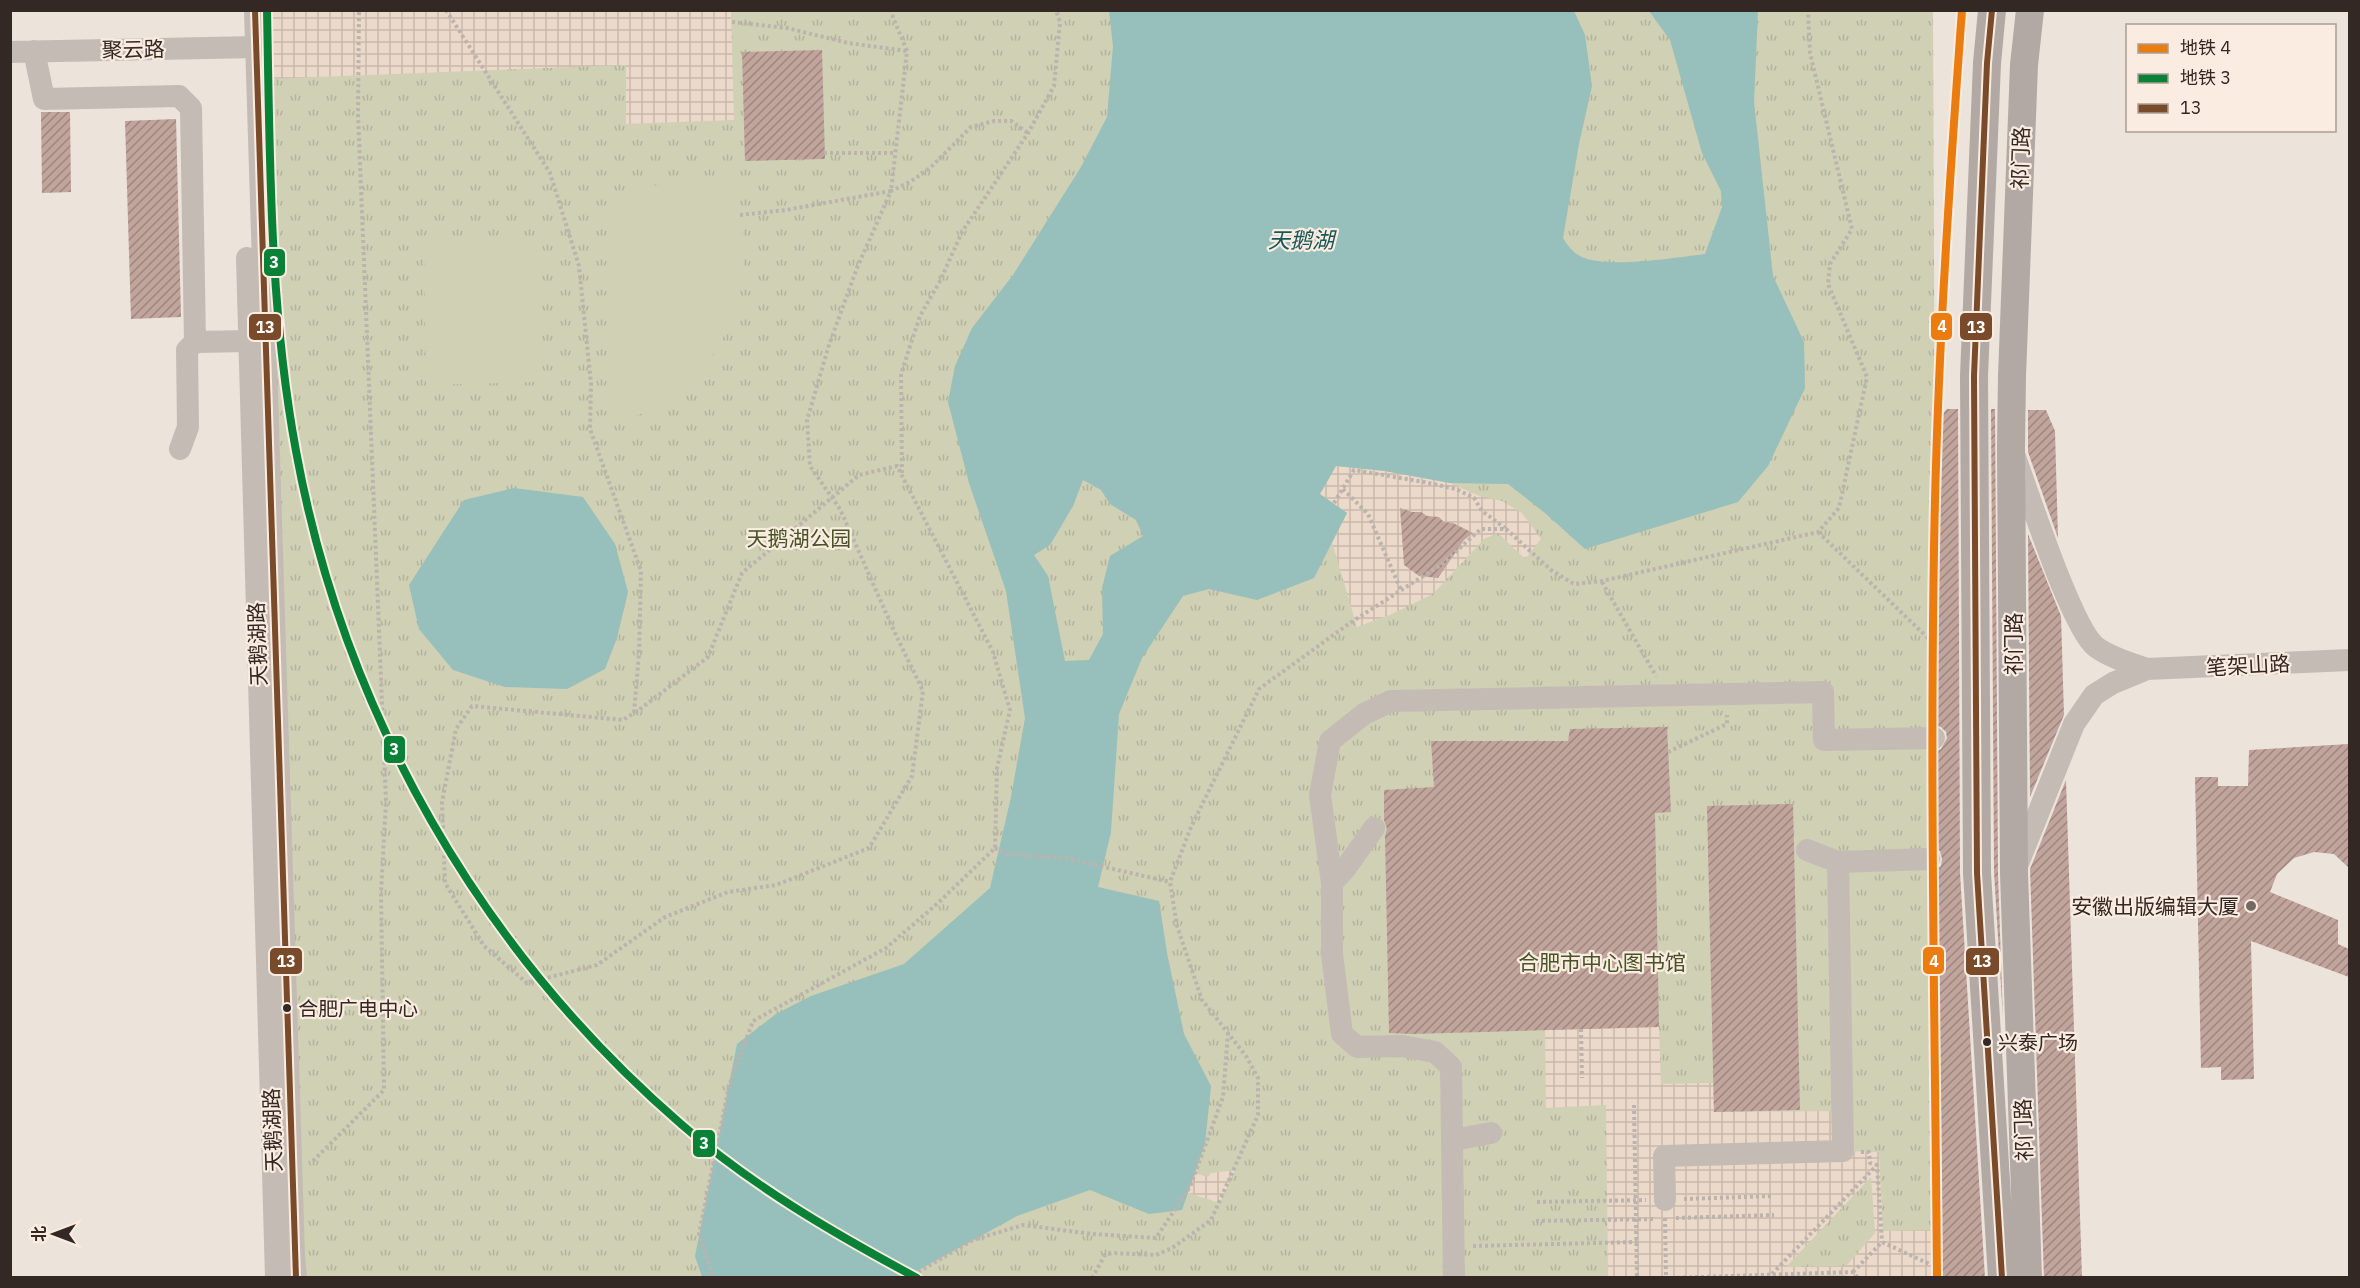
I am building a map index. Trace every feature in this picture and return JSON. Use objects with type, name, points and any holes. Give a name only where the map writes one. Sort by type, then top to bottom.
[{"type":"main road","name":"祁门路","points":[[1992,10],[1986,74],[1974,376],[1976,826],[2002,1278]]},
{"type":"main road","name":"祁门路","points":[[2028,1278],[2014,873],[2011,448],[2024,65],[2030,10]]},
{"type":"street","name":"天鹅湖路","points":[[244,10],[251,46],[296,1278]]},
{"type":"street","name":"天鹅湖路","points":[[255,10],[251,46],[248,341],[276,1278]]},
{"type":"street","name":"聚云路","points":[[10,52],[251,46]]},
{"type":"street","points":[[34,51],[44,99],[179,96],[191,108],[195,342]]},
{"type":"street","points":[[180,450],[188,427],[187,350],[195,342],[248,341]]},
{"type":"street","points":[[2011,448],[2074,616],[2094,646],[2112,656],[2146,669]]},
{"type":"street","name":"笔架山路","points":[[2146,669],[2349,660]]},
{"type":"street","points":[[2014,873],[2074,724],[2094,696],[2113,683],[2146,669]]},
{"type":"street","points":[[1454,1278],[1451,1067],[1435,1052],[1402,1046],[1357,1047],[1342,1034],[1332,954],[1332,883],[1320,795],[1330,741],[1364,714],[1390,701],[1823,692],[1824,740],[1934,738]]},
{"type":"street","points":[[1332,883],[1345,869],[1374,828]]},
{"type":"street","points":[[1807,850],[1838,862],[1929,859]]},
{"type":"street","points":[[1665,1200],[1664,1156],[1843,1151],[1838,862]]},
{"type":"street","points":[[1453,1140],[1491,1133]]},
{"type":"path","points":[[291,1183],[384,1090],[381,893],[386,802],[358,114],[359,10]]},
{"type":"path","points":[[446,10],[550,173],[579,267],[591,384],[590,429],[641,572],[639,653],[634,713]]},
{"type":"path","points":[[713,1278],[699,1234],[729,1086],[753,1021],[886,948],[938,903],[995,848],[997,768],[1010,710],[993,652],[897,466],[859,475],[832,496],[742,573],[708,657],[622,720],[472,706],[456,729],[442,802],[445,883],[484,946],[527,983],[597,965],[665,917],[728,892],[777,885],[869,848],[912,776],[923,691],[840,509],[832,496],[810,466],[807,420],[829,345],[857,268],[891,191],[907,51],[890,10]]},
{"type":"path","points":[[902,475],[901,374],[920,316],[940,281],[962,232],[1028,133],[1053,86],[1060,22],[1056,10]]},
{"type":"path","points":[[1334,503],[1354,470],[1456,489],[1474,498],[1482,511],[1506,529],[1551,570],[1574,584],[1602,581],[1818,532],[1839,508],[1868,377],[1828,284],[1830,264],[1852,229],[1810,52],[1808,10]]},
{"type":"path","points":[[732,22],[787,28],[848,43],[907,51]]},
{"type":"path","points":[[740,215],[786,210],[891,191],[930,168],[971,127],[994,121],[1011,121],[1028,133]]},
{"type":"path","points":[[824,153],[896,153]]},
{"type":"path","points":[[1343,489],[1368,514],[1401,590]]},
{"type":"path","points":[[1092,1278],[1105,1254],[1156,1255],[1172,1248],[1212,1220],[1258,1115],[1258,1077],[1246,1056],[1202,1000],[1177,926],[1170,882],[1191,827],[1259,690],[1350,623],[1442,564],[1481,529],[1506,529]]},
{"type":"path","points":[[1818,532],[1934,644]]},
{"type":"path","points":[[1602,581],[1667,695]]},
{"type":"path","points":[[1668,752],[1727,724]]},
{"type":"path","points":[[995,848],[1006,854],[1065,858],[1170,882]]},
{"type":"path","points":[[1581,1029],[1582,1078]]},
{"type":"path","points":[[908,1278],[973,1240],[1023,1225],[1092,1234],[1156,1238],[1190,1187],[1222,1097],[1228,1033]]},
{"type":"path","points":[[1634,1105],[1637,1278]]},
{"type":"path","points":[[1671,1278],[1853,1272],[1882,1242],[1877,1166],[1772,1274]]},
{"type":"path","points":[[1701,1199],[1773,1196]]},
{"type":"path","points":[[1665,1200],[1666,1278]]},
{"type":"path","points":[[1538,1202],[1606,1201]]},
{"type":"path","points":[[1701,1217],[1774,1215]]},
{"type":"path","points":[[1536,1221],[1606,1220]]},
{"type":"path","points":[[1454,1246],[1637,1242]]},
{"type":"path","points":[[1882,1242],[1938,1268]]},
{"type":"path","points":[[1853,1272],[1858,1278]]},
{"type":"green space","name":"天鹅湖公园","points":[[255,11],[1933,11],[1938,1268],[1929,1278],[296,1277]]},
{"type":"green space","points":[[732,180],[744,242],[744,268],[736,305],[727,329],[715,352],[700,373],[682,391],[661,406],[638,415],[612,419],[613,213],[637,187]]},
{"type":"green space","points":[[539,240],[539,382],[426,385],[424,241]]},
{"type":"shaded area","points":[[267,11],[731,11],[734,120],[626,124],[626,65],[268,79]]},
{"type":"shaded area","points":[[1336,466],[1385,471],[1450,483],[1477,495],[1502,501],[1522,513],[1541,539],[1525,559],[1498,533],[1484,539],[1433,594],[1392,614],[1357,627],[1332,542],[1347,513],[1320,494]]},
{"type":"shaded area","points":[[1659,1027],[1661,1084],[1713,1083],[1714,1112],[1837,1111],[1836,1151],[1879,1152],[1883,1231],[1938,1230],[1938,1268],[1929,1278],[1847,1278],[1846,1275],[1608,1277],[1606,1105],[1546,1108],[1545,1030]],"holes":[[[1871,1177],[1875,1233],[1846,1266],[1786,1267]]]},
{"type":"shaded area","points":[[1184,1170],[1208,1177],[1211,1173],[1235,1170],[1220,1203],[1160,1184]]},
{"type":"water","name":"天鹅湖","points":[[1109,11],[1574,11],[1585,35],[1592,86],[1579,144],[1563,238],[1573,251],[1583,258],[1630,262],[1705,254],[1722,207],[1721,191],[1702,153],[1670,40],[1649,11],[1758,11],[1754,102],[1773,276],[1804,342],[1805,388],[1768,466],[1738,502],[1585,549],[1508,484],[1450,483],[1385,471],[1336,466],[1320,494],[1347,513],[1314,578],[1257,600],[1209,589],[1183,596],[1142,658],[1119,714],[1111,832],[1098,887],[1159,901],[1184,1034],[1211,1086],[1205,1144],[1182,1210],[1149,1214],[1090,1190],[1017,1216],[906,1277],[702,1277],[695,1256],[737,1044],[776,1014],[811,996],[904,964],[990,888],[1011,797],[1025,718],[1006,591],[969,483],[948,402],[955,366],[972,328],[1013,275],[1081,167],[1107,117],[1113,46]],"holes":[[[1083,480],[1101,490],[1110,504],[1136,520],[1143,536],[1110,556],[1102,588],[1103,634],[1089,660],[1065,661],[1048,576],[1034,555],[1050,545],[1073,506]]]},
{"type":"water","points":[[514,488],[583,497],[615,544],[628,592],[617,638],[605,669],[567,689],[505,687],[453,670],[419,629],[409,585],[464,500]]},
{"type":"building","points":[[822,50],[825,159],[745,161],[742,52]]},
{"type":"building","points":[[41,112],[70,112],[71,192],[42,193]]},
{"type":"building","points":[[176,119],[181,317],[131,319],[125,121]]},
{"type":"building","points":[[1947,409],[1958,409],[1960,873],[1985,1278],[1938,1278],[1934,871],[1941,866],[1942,859],[1940,851],[1933,847],[1933,752],[1941,749],[1947,738],[1946,732],[1941,727],[1933,725],[1933,425]]},
{"type":"building","points":[[1991,409],[1995,409],[1998,874],[2003,1019],[1994,872]]},
{"type":"building","points":[[2028,410],[2046,410],[2055,431],[2058,538],[2028,452]]},
{"type":"building","points":[[1400,508],[1439,517],[1444,522],[1453,523],[1473,533],[1464,540],[1438,578],[1419,576],[1404,565]]},
{"type":"building","points":[[2028,534],[2061,616],[2064,715],[2030,797]]},
{"type":"building","points":[[1667,727],[1671,812],[1655,813],[1659,1027],[1389,1033],[1385,836],[1387,829],[1384,820],[1384,790],[1434,787],[1431,741],[1568,741],[1570,729]]},
{"type":"building","name":"安徽出版编辑大厦","points":[[2349,744],[2349,868],[2334,854],[2314,852],[2294,858],[2277,874],[2270,892],[2338,920],[2338,944],[2349,949],[2349,977],[2251,941],[2254,1079],[2221,1080],[2221,1067],[2201,1068],[2195,777],[2218,777],[2218,786],[2248,786],[2249,750]]},
{"type":"building","points":[[2066,780],[2082,1278],[2044,1278],[2030,869]]},
{"type":"building","points":[[1793,804],[1800,1110],[1714,1112],[1707,806]]},
{"type":"metro line","name":"3","points":[[267,10],[272,231],[280,342],[296,451],[318,548],[348,642],[386,733],[431,820],[484,904],[543,982],[609,1056],[681,1124],[736,1168],[795,1208],[917,1278]]},
{"type":"metro line","name":"4","points":[[1937,1278],[1932,792],[1933,597],[1939,378],[1962,10]]},
{"type":"transit line","name":"13","points":[[255,10],[296,1278]]},
{"type":"transit line","name":"13","points":[[1992,10],[1987,63],[1974,376],[1977,873],[2002,1278]]},
{"type":"place","name":"安徽出版编辑大厦","points":[[2251,906]]},
{"type":"place","name":"合肥广电中心","points":[[287,1008]]},
{"type":"place","name":"兴泰广场","points":[[1987,1042]]},
{"type":"park label","name":"合肥市中心图书馆","points":[[1602,962]]}]
